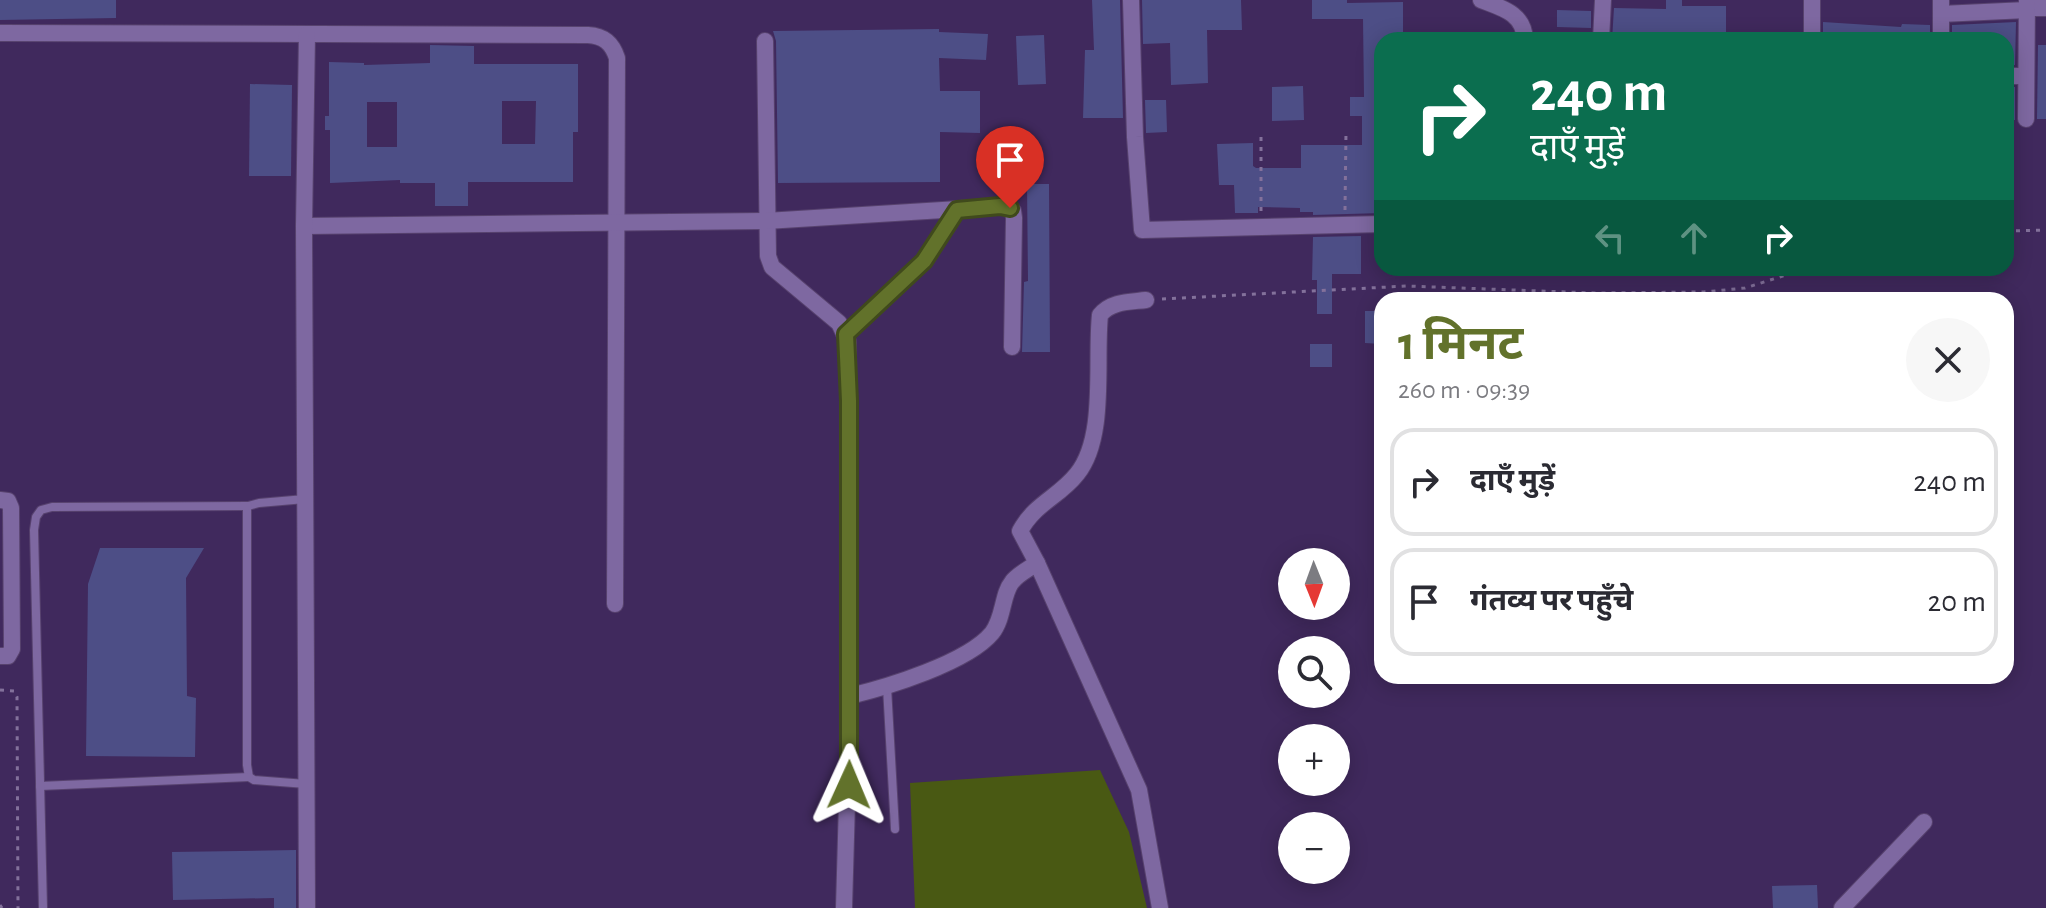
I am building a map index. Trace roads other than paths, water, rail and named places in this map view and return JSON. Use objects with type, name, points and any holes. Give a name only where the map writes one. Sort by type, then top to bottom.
[{"type":"street","points":[[1131,0],[1135,137],[1142,230],[1374,224]]},
{"type":"street","points":[[1481,0],[1516,15],[1524,32]]},
{"type":"street","points":[[1601,32],[1603,0]]},
{"type":"street","points":[[1812,0],[1812,32]]},
{"type":"street","points":[[2026,119],[2027,6]]},
{"type":"street","points":[[1941,32],[1941,7],[2046,8]]},
{"type":"street","points":[[0,33],[588,35],[610,43],[617,58],[615,604]]},
{"type":"street","points":[[307,34],[304,226],[307,908]]},
{"type":"street","points":[[765,41],[766,221],[772,267],[839,323],[846,334],[850,696],[844,908]]},
{"type":"street","points":[[2014,76],[2025,76]]},
{"type":"street","points":[[304,226],[766,221],[1007,206],[1013,211],[1012,347]]},
{"type":"street","points":[[846,334],[924,261],[957,210]]},
{"type":"street","points":[[1146,300],[1116,304],[1100,315],[1092,443],[1078,473],[1031,513],[1020,531],[1139,790],[1160,908]]},
{"type":"street","points":[[0,500],[8,501],[11,508],[12,618],[11,652],[8,656],[0,656]]},
{"type":"street","points":[[850,696],[887,687],[953,659],[981,643],[998,623],[1010,583],[1037,563]]},
{"type":"street","points":[[1842,908],[1924,822]]},
{"type":"lane","points":[[43,908],[36,517],[41,510],[52,507],[248,506],[305,499]]},
{"type":"lane","points":[[248,506],[249,777]]},
{"type":"lane","points":[[887,687],[895,829]]},
{"type":"lane","points":[[40,786],[249,777],[264,782],[306,784]]}]
